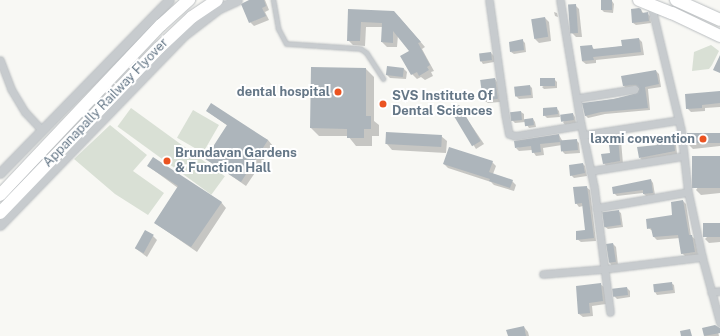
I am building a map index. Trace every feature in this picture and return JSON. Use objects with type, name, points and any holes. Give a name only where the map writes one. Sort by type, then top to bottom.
[{"type":"highway","name":"Appanapally Railway Flyover","points":[[0,195],[161,25],[189,0]]},
{"type":"highway","name":"Appanapally Railway Flyover","points":[[0,213],[177,30],[192,17],[217,0]]},
{"type":"highway","points":[[639,0],[651,2],[720,36]]},
{"type":"highway","points":[[676,0],[720,20]]},
{"type":"street","points":[[0,173],[169,0]]},
{"type":"street","points":[[0,225],[183,36],[218,9],[237,0]]},
{"type":"street","points":[[489,0],[509,134],[515,136],[582,125]]},
{"type":"street","points":[[560,0],[583,134],[594,187],[610,312]]},
{"type":"street","points":[[651,2],[679,120],[688,192],[702,257],[720,323]]},
{"type":"street","points":[[0,60],[11,89],[21,106],[42,130]]},
{"type":"street","points":[[578,98],[634,89]]},
{"type":"street","points":[[583,134],[679,120]]},
{"type":"street","points":[[590,171],[684,156]]},
{"type":"street","points":[[596,208],[688,192]]},
{"type":"street","points":[[543,274],[604,269],[702,257]]},
{"type":"street","points":[[711,292],[720,291]]},
{"type":"lane","points":[[274,0],[279,29],[288,44],[361,49],[367,53],[384,80]]},
{"type":"shaded area","points":[[711,45],[719,51],[712,65],[709,69],[692,71],[694,52]]},
{"type":"shaded area","points":[[131,108],[225,176],[211,195],[117,127]]},
{"type":"shaded area","points":[[193,110],[219,125],[203,153],[177,138]]},
{"type":"shaded area","points":[[110,125],[147,155],[133,171],[164,193],[148,215],[115,194],[74,159]]},
{"type":"building","points":[[249,0],[264,0],[266,6],[262,8],[266,16],[249,23],[241,4]]},
{"type":"building","points":[[601,0],[612,0],[612,10],[601,10]]},
{"type":"building","points":[[576,4],[578,33],[570,33],[568,5]]},
{"type":"building","points":[[348,9],[394,11],[421,42],[418,43],[430,65],[427,67],[429,70],[419,76],[417,72],[411,75],[400,56],[409,51],[393,31],[393,43],[381,42],[382,23],[361,22],[360,41],[347,41]]},
{"type":"building","points":[[631,9],[641,9],[642,13],[648,12],[649,21],[632,23]]},
{"type":"building","points":[[545,17],[548,37],[534,39],[531,19]]},
{"type":"building","points":[[639,38],[641,52],[593,57],[594,60],[582,61],[580,46],[592,45],[593,49],[622,46],[621,40]]},
{"type":"building","points":[[523,39],[524,50],[510,52],[509,42]]},
{"type":"building","points":[[491,52],[492,60],[480,61],[479,53]]},
{"type":"building","points":[[720,55],[720,73],[713,70]]},
{"type":"building","points":[[387,66],[404,68],[403,77],[386,75]]},
{"type":"building","name":"dental hospital","points":[[311,67],[366,68],[366,116],[371,116],[371,129],[364,129],[364,138],[347,138],[347,129],[310,128]]},
{"type":"building","points":[[656,70],[659,84],[645,87],[648,108],[601,112],[585,116],[582,103],[614,99],[637,93],[639,89],[636,85],[623,86],[621,76]]},
{"type":"building","points":[[495,78],[498,99],[483,101],[480,80]]},
{"type":"building","points":[[540,78],[555,78],[555,86],[540,86]]},
{"type":"building","points":[[530,85],[531,95],[515,97],[514,87]]},
{"type":"building","points":[[720,91],[720,103],[702,105],[702,108],[686,109],[685,94]]},
{"type":"building","points":[[211,103],[268,140],[241,182],[205,159],[227,125],[206,111]]},
{"type":"building","points":[[459,105],[481,141],[472,146],[450,110]]},
{"type":"building","points":[[557,107],[558,114],[543,116],[543,108]]},
{"type":"building","points":[[521,111],[522,120],[511,121],[510,112]]},
{"type":"building","points":[[573,113],[574,120],[561,122],[560,115]]},
{"type":"building","points":[[533,118],[534,125],[525,126],[524,119]]},
{"type":"building","points":[[386,132],[442,135],[441,147],[385,144]]},
{"type":"building","name":"laxmi convention","points":[[687,133],[720,133],[720,143],[687,143]]},
{"type":"building","points":[[559,134],[560,142],[540,144],[541,152],[532,153],[531,146],[515,148],[514,141]]},
{"type":"building","points":[[618,136],[620,161],[603,164],[601,154],[610,153],[608,137]]},
{"type":"building","points":[[577,139],[578,150],[561,151],[560,140]]},
{"type":"building","points":[[674,140],[675,151],[639,158],[637,147],[657,145],[656,142]]},
{"type":"building","points":[[449,147],[493,161],[489,172],[513,180],[510,188],[489,181],[490,179],[443,164]]},
{"type":"building","points":[[692,156],[720,156],[720,188],[692,188]]},
{"type":"building","points":[[153,157],[222,202],[191,247],[154,223],[178,186],[147,166]]},
{"type":"building","points":[[583,163],[585,173],[570,176],[569,165]]},
{"type":"building","points":[[651,179],[653,193],[643,194],[643,190],[613,194],[612,187]]},
{"type":"building","points":[[587,186],[594,238],[576,240],[576,231],[585,230],[582,203],[575,204],[573,187]]},
{"type":"building","points":[[683,200],[689,235],[692,235],[695,252],[681,254],[678,235],[653,237],[651,228],[647,229],[646,219],[672,215],[671,202]]},
{"type":"building","points":[[619,210],[621,225],[604,227],[602,212]]},
{"type":"building","points":[[703,223],[720,223],[720,237],[703,237]]},
{"type":"building","points":[[145,230],[154,235],[144,253],[135,248]]},
{"type":"building","points":[[613,243],[616,262],[609,263],[606,244]]},
{"type":"building","points":[[672,282],[673,290],[654,292],[653,284]]},
{"type":"building","points":[[601,283],[603,301],[589,303],[590,313],[578,314],[576,286]]},
{"type":"building","points":[[627,287],[628,295],[613,297],[612,289]]},
{"type":"building","points":[[715,325],[720,328],[720,333],[704,336],[702,328]]},
{"type":"building","points":[[524,326],[526,336],[508,336],[506,330]]},
{"type":"building","points":[[690,329],[692,336],[681,336],[680,331]]},
{"type":"place","name":"dental hospital","points":[[338,92]]},
{"type":"place","name":"SVS Institute Of Dental Sciences","points":[[383,104]]},
{"type":"place","name":"laxmi convention","points":[[703,139]]},
{"type":"place","name":"Brundavan Gardens & Function Hall","points":[[167,161]]}]
